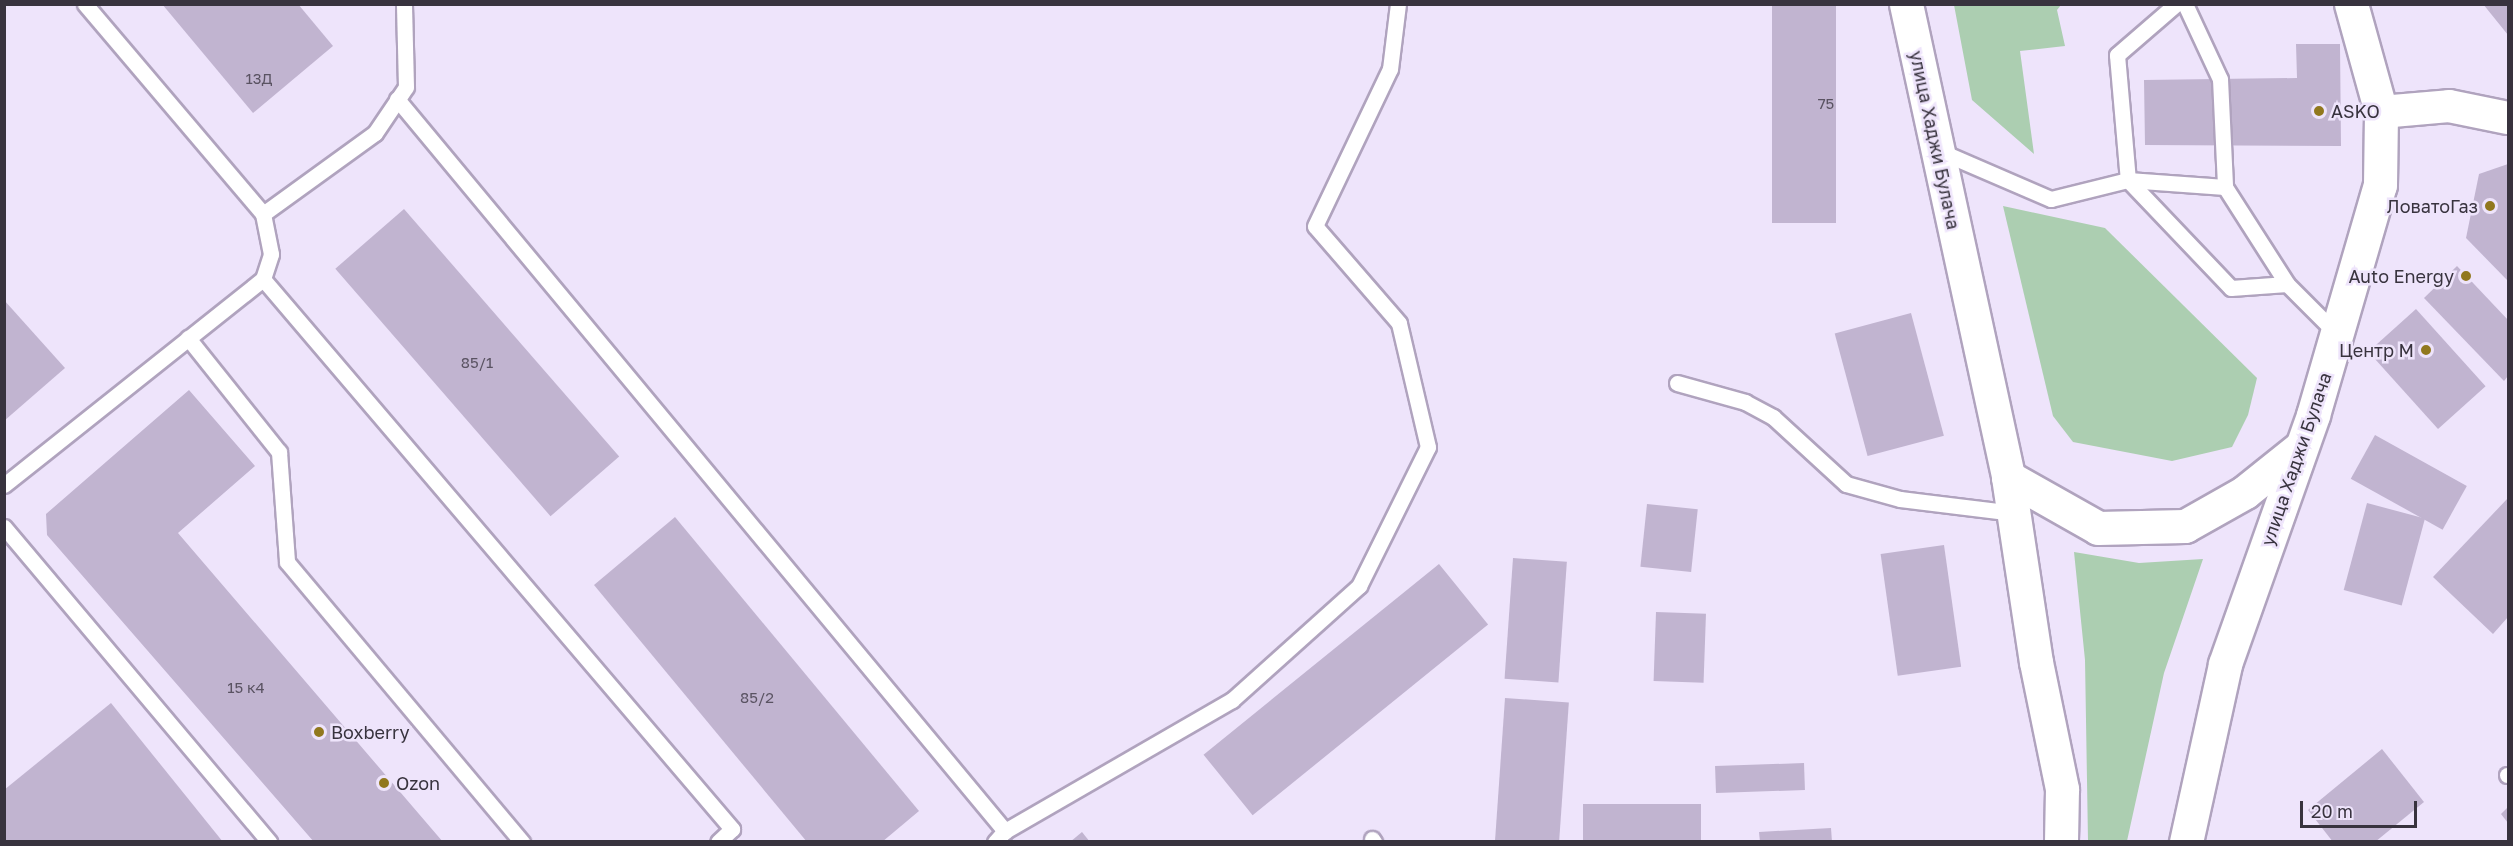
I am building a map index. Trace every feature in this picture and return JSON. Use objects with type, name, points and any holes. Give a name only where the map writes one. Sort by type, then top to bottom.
[{"type":"main road","name":"улица Хаджи Булача","points":[[1906,4],[2008,477],[2036,662],[2062,789],[2061,842]]},
{"type":"main road","name":"улица Хаджи Булача","points":[[2186,842],[2225,664],[2337,334],[2380,185],[2381,112],[2351,4]]},
{"type":"main road","points":[[2008,477],[2098,528],[2185,526],[2245,492],[2300,448]]},
{"type":"street","points":[[2381,112],[2449,106],[2508,118]]},
{"type":"lane","points":[[4,484],[263,279],[272,254],[263,214],[85,4]]},
{"type":"lane","points":[[263,214],[375,133],[406,87],[404,4]]},
{"type":"lane","points":[[397,99],[1000,836],[1232,700],[1359,586],[1428,447],[1399,323],[1315,226],[1390,69],[1398,4]]},
{"type":"lane","points":[[2176,4],[2117,55],[2128,180],[2231,288],[2287,284]]},
{"type":"lane","points":[[2185,4],[2220,79],[2224,187],[2287,284],[2337,334]]},
{"type":"lane","points":[[1937,150],[2051,199],[2128,180],[2224,187]]},
{"type":"lane","points":[[263,279],[732,829],[718,842]]},
{"type":"lane","points":[[188,338],[279,452],[287,562],[522,842]]},
{"type":"lane","points":[[1677,383],[1745,402],[1773,417],[1845,484],[1900,499],[2014,513]]},
{"type":"lane","points":[[4,526],[269,842]]},
{"type":"green space","points":[[1954,5],[2061,5],[2057,10],[2065,46],[2020,51],[2034,154],[1972,100]]},
{"type":"green space","points":[[2003,206],[2105,228],[2257,378],[2248,415],[2232,447],[2172,461],[2073,442],[2053,416]]},
{"type":"green space","points":[[2074,552],[2139,563],[2203,559],[2164,673],[2127,841],[2088,841],[2085,660]]},
{"type":"building","points":[[162,4],[298,4],[333,46],[253,113]]},
{"type":"building","points":[[1772,4],[1836,4],[1836,223],[1772,223]]},
{"type":"building","points":[[2483,4],[2508,4],[2508,35]]},
{"type":"building","points":[[2296,44],[2340,44],[2341,146],[2145,145],[2144,80],[2297,78]]},
{"type":"building","name":"ЛоватоГаз","points":[[2508,164],[2508,281],[2466,238],[2479,174]]},
{"type":"building","points":[[404,209],[619,457],[551,516],[335,269]]},
{"type":"building","points":[[2457,266],[2508,320],[2508,376],[2504,381],[2424,298]]},
{"type":"building","points":[[4,300],[65,368],[4,421]]},
{"type":"building","points":[[2416,309],[2486,386],[2438,429],[2368,352]]},
{"type":"building","points":[[1911,313],[1944,436],[1868,456],[1835,333]]},
{"type":"building","points":[[189,390],[255,466],[178,533],[443,842],[314,842],[47,535],[46,514]]},
{"type":"building","points":[[2375,435],[2467,486],[2443,530],[2351,479]]},
{"type":"building","points":[[2508,498],[2508,617],[2493,634],[2433,577]]},
{"type":"building","points":[[2367,503],[2425,519],[2402,605],[2344,590]]},
{"type":"building","points":[[1647,504],[1698,509],[1691,572],[1640,567]]},
{"type":"building","points":[[675,517],[919,811],[882,842],[807,842],[594,585]]},
{"type":"building","points":[[1944,545],[1961,667],[1898,676],[1881,554]]},
{"type":"building","points":[[1513,558],[1567,562],[1558,682],[1505,679]]},
{"type":"building","points":[[1439,564],[1488,625],[1253,815],[1204,755]]},
{"type":"building","points":[[1656,612],[1706,614],[1704,683],[1654,681]]},
{"type":"building","points":[[1505,698],[1569,702],[1559,842],[1495,842]]},
{"type":"building","points":[[111,703],[223,842],[4,842],[4,790]]},
{"type":"building","points":[[2382,749],[2424,802],[2375,842],[2333,842],[2308,810]]},
{"type":"building","points":[[1804,763],[1805,790],[1716,793],[1715,766]]},
{"type":"building","points":[[1583,804],[1701,804],[1701,842],[1583,842]]},
{"type":"building","points":[[2508,807],[2508,823],[2501,814]]},
{"type":"building","points":[[1831,828],[1832,842],[1760,842],[1759,832]]},
{"type":"building","points":[[1082,832],[1090,842],[1070,842]]},
{"type":"place","name":"ASKO","points":[[2319,111]]},
{"type":"place","name":"ЛоватоГаз","points":[[2490,206]]},
{"type":"place","name":"Auto Energy","points":[[2466,276]]},
{"type":"place","name":"Центр М","points":[[2426,350]]},
{"type":"place","name":"Boxberry","points":[[319,732]]},
{"type":"place","name":"Ozon","points":[[384,783]]}]
